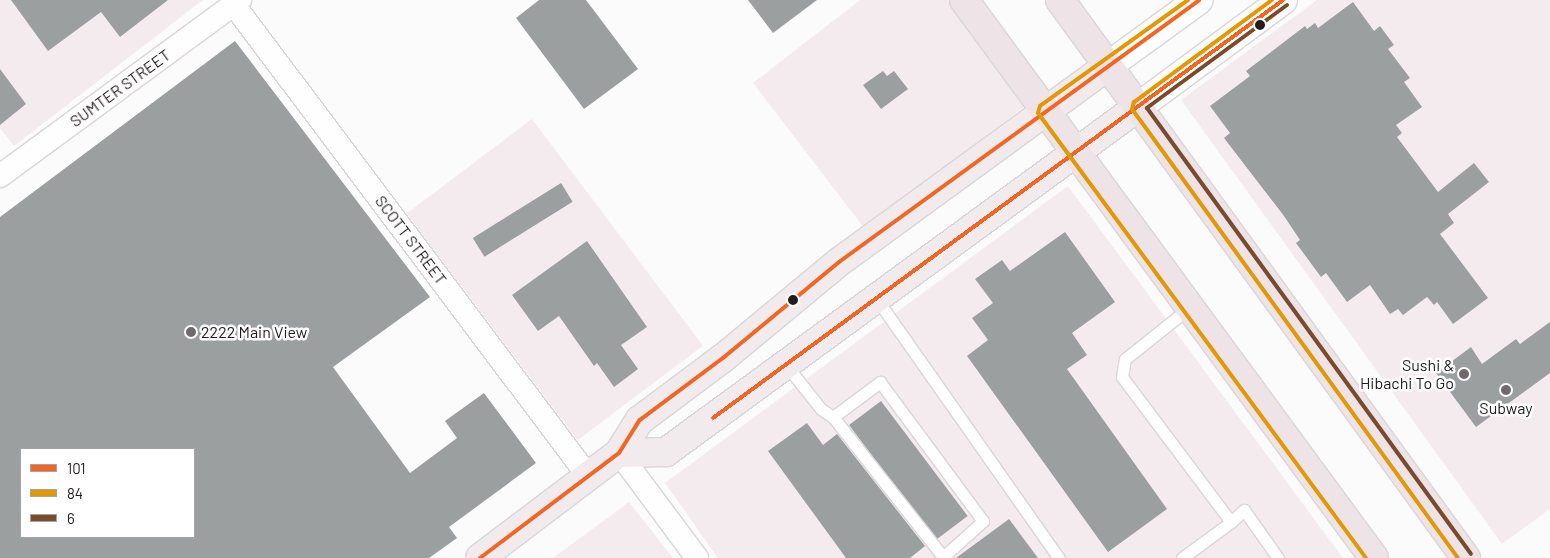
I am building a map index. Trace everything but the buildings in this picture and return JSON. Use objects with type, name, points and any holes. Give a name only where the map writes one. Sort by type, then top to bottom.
[{"type":"highway","points":[[964,0],[1374,558]]},
{"type":"highway","points":[[1060,0],[1466,558]]},
{"type":"main road","points":[[480,558],[620,453],[640,420],[723,358],[839,262],[1199,0]]},
{"type":"main road","points":[[620,453],[666,452],[1283,0]]},
{"type":"street","name":"SUMTER STREET","points":[[2,170],[237,2]]},
{"type":"street","name":"SCOTT STREET","points":[[237,2],[588,476]]},
{"type":"street","points":[[620,453],[697,558]]},
{"type":"lane","points":[[876,298],[1060,558]]},
{"type":"lane","points":[[1189,308],[1124,359],[1122,377],[1231,522]]},
{"type":"lane","points":[[786,364],[821,409],[833,417],[943,558],[983,521],[880,382],[833,417]]},
{"type":"lane","points":[[1182,558],[1231,522],[1244,510],[1278,558]]},
{"type":"shaded area","points":[[0,0],[203,0],[14,146],[0,128]]},
{"type":"shaded area","points":[[860,0],[950,0],[1029,103],[865,229],[753,83]]},
{"type":"shaded area","points":[[1317,0],[1550,0],[1550,509],[1502,544],[1181,100]]},
{"type":"shaded area","points":[[532,119],[703,346],[578,440],[407,213]]},
{"type":"shaded area","points":[[1068,186],[1343,558],[718,558],[665,483]]},
{"type":"shaded area","points":[[629,502],[673,558],[553,558]]},
{"type":"transit line","name":"84","points":[[1188,0],[1040,106],[1038,113],[1366,558]]},
{"type":"transit line","name":"101","points":[[480,558],[619,453],[640,420],[723,358],[839,262],[1199,0]]},
{"type":"transit line","name":"84","points":[[1272,0],[1134,102],[1132,109],[1458,558]]},
{"type":"transit line","name":"101","points":[[713,418],[1283,0]]},
{"type":"transit line","name":"6","points":[[1287,5],[1147,108],[1471,554]]},
{"type":"place","name":"2222 Main View","points":[[191,332]]},
{"type":"place","name":"Sushi & Hibachi To Go","points":[[1464,374]]},
{"type":"place","name":"Subway","points":[[1506,390]]}]
